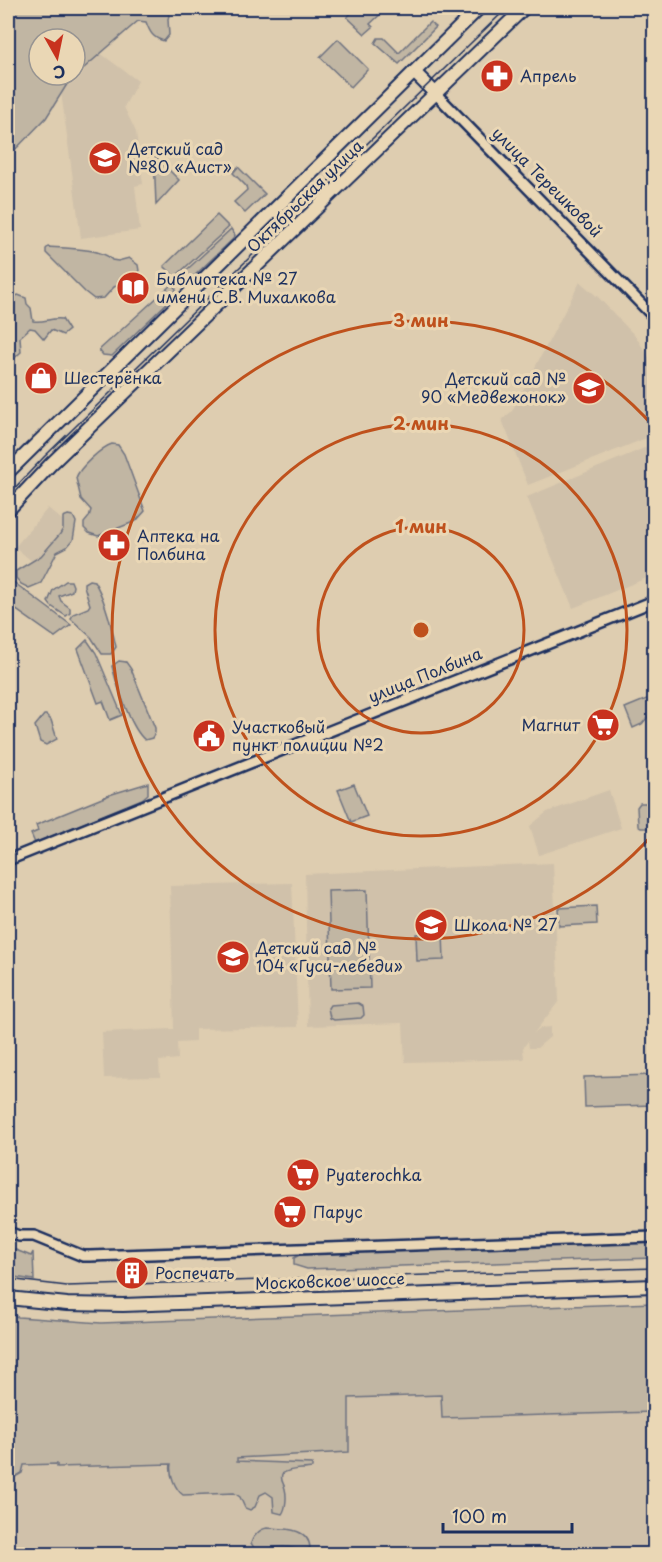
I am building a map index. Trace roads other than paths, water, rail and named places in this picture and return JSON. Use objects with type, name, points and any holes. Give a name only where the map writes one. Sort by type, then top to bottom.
[{"type":"main road","name":"Октябрьская улица","points":[[8,472],[479,8]]},
{"type":"main road","name":"Октябрьская улица","points":[[8,510],[51,464],[524,8]]},
{"type":"main road","name":"улица Терешковой","points":[[414,72],[435,93]]},
{"type":"main road","name":"Московское шоссе","points":[[8,1300],[123,1305],[654,1286]]},
{"type":"street","name":"улица Терешковой","points":[[435,93],[654,317]]},
{"type":"street","name":"улица Полбина","points":[[8,860],[654,601]]},
{"type":"street","points":[[8,1232],[19,1236],[34,1236],[83,1256],[654,1237]]},
{"type":"tram line","points":[[8,495],[44,457],[507,8]]},
{"type":"tram line","points":[[8,1279],[67,1286],[654,1268]]},
{"type":"place","name":"Апрель","points":[[497,76]]},
{"type":"place","name":"Детский сад №80 «Аист»","points":[[105,158]]},
{"type":"place","name":"Библиотека № 27 имени С.В. Михалкова","points":[[133,288]]},
{"type":"place","name":"Шестерёнка","points":[[41,378]]},
{"type":"place","name":"Детский сад № 90 «Медвежонок»","points":[[589,388]]},
{"type":"place","name":"Аптека на Полбина","points":[[114,545]]},
{"type":"place","name":"Магнит","points":[[603,725]]},
{"type":"place","name":"Участковый пункт полиции №2","points":[[209,736]]},
{"type":"place","name":"Школа № 27","points":[[431,925]]},
{"type":"place","name":"Детский сад № 104 «Гуси-лебеди»","points":[[233,957]]},
{"type":"place","name":"Pyaterochka","points":[[303,1175]]},
{"type":"place","name":"Парус","points":[[290,1212]]},
{"type":"place","name":"Роспечать","points":[[132,1273]]}]
